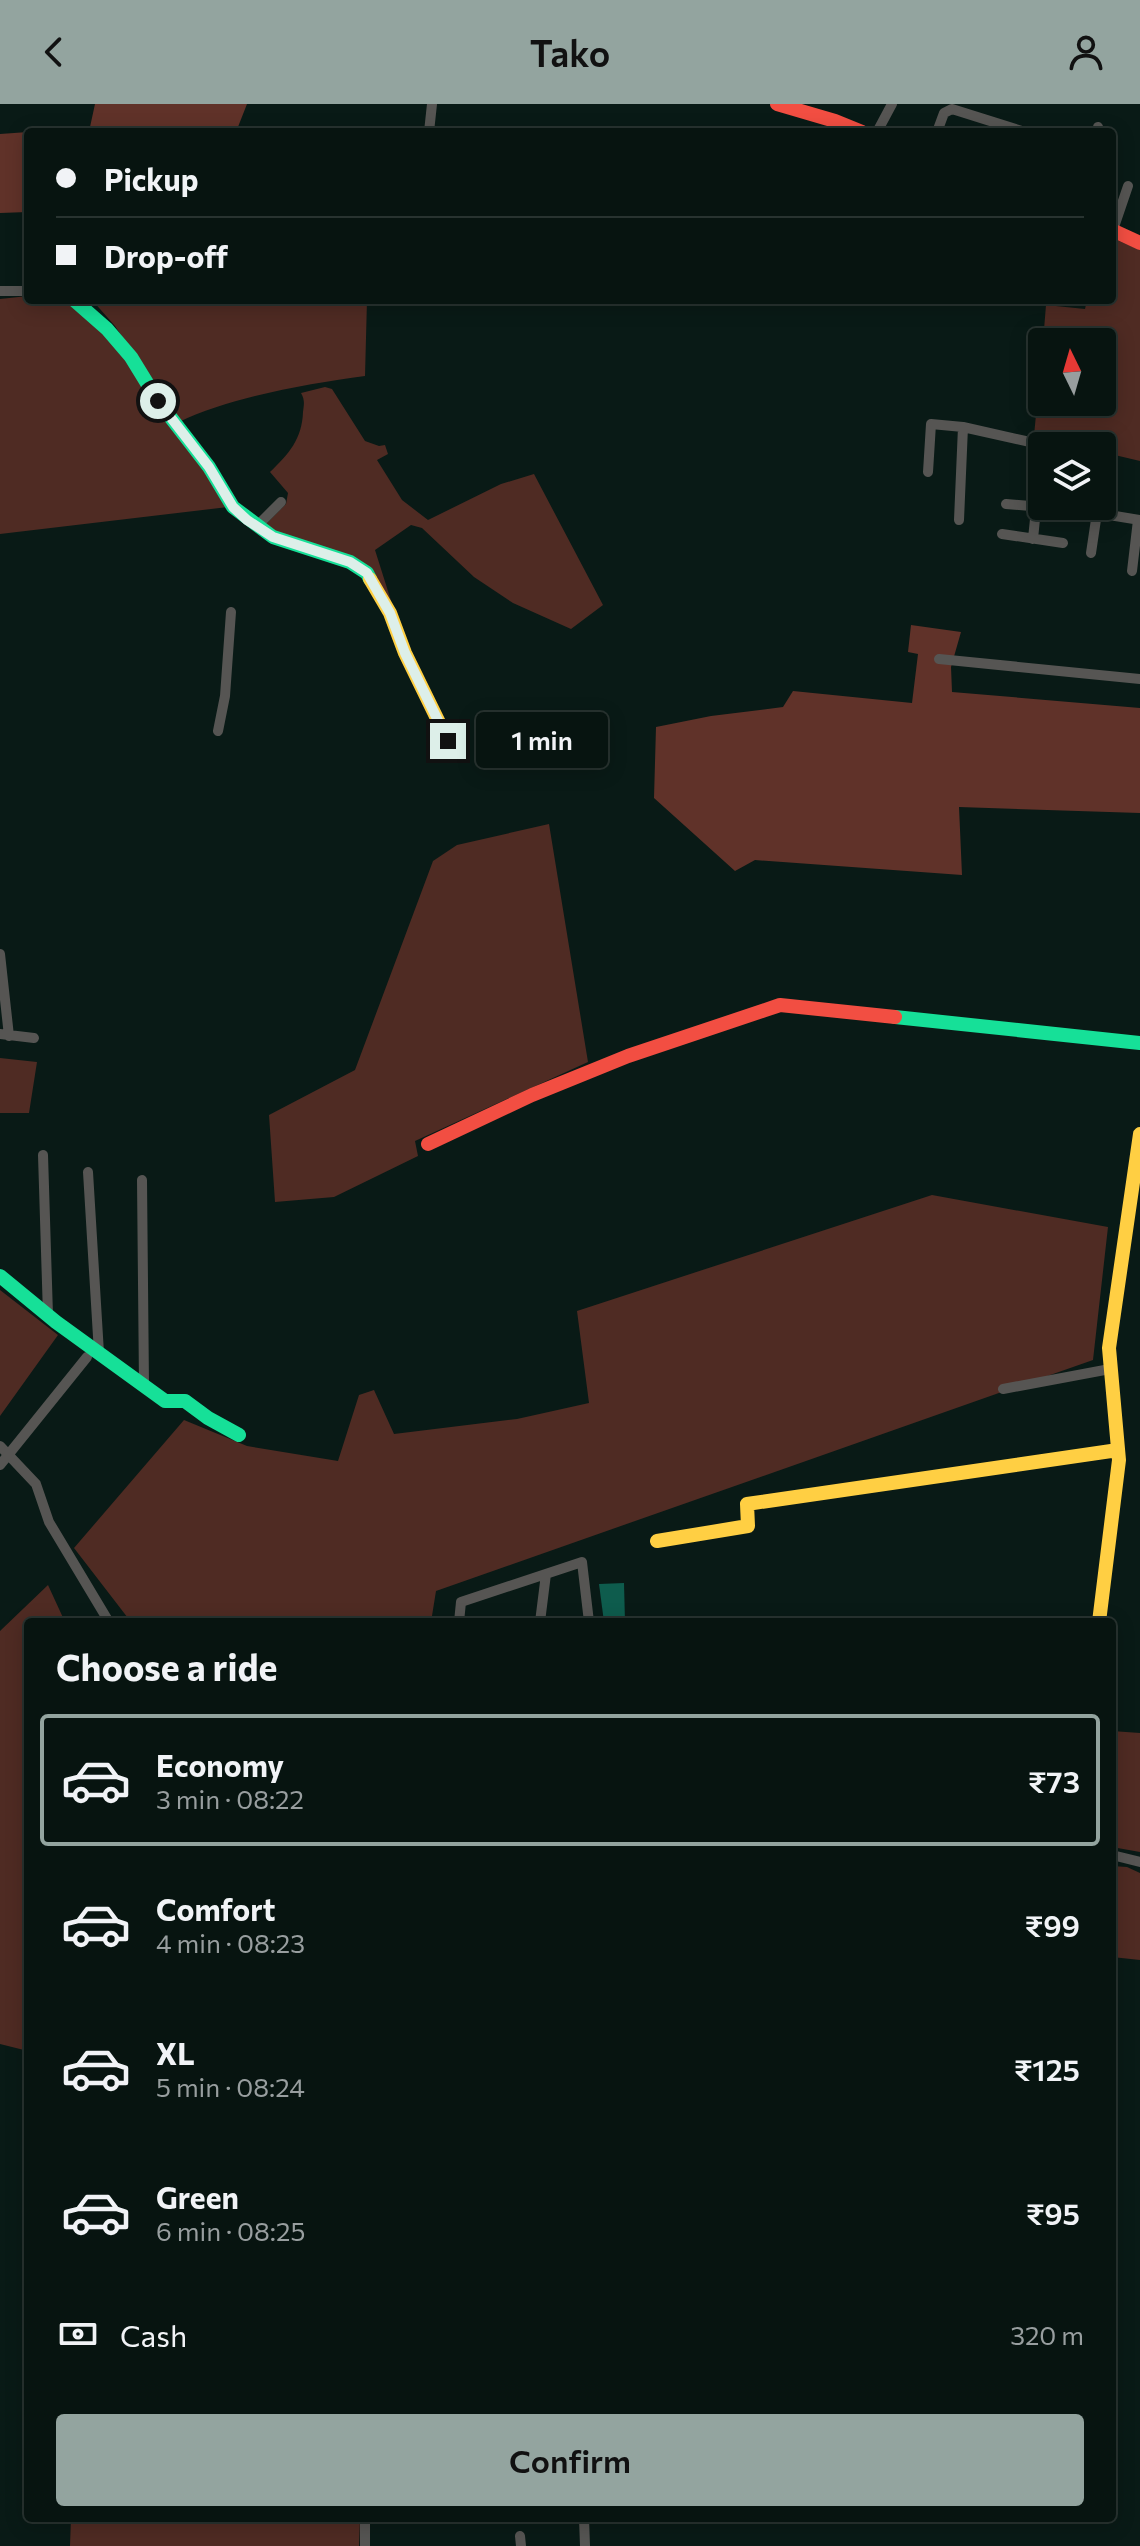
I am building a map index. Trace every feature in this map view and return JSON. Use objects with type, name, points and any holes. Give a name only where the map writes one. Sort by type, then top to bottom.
[{"type":"street","points":[[429,128],[432,104]]},
{"type":"street","points":[[777,104],[852,128]]},
{"type":"street","points":[[879,128],[892,104]]},
{"type":"street","points":[[938,128],[945,107],[1012,128]]},
{"type":"street","points":[[1116,219],[1128,186]]},
{"type":"street","points":[[1116,232],[1140,243]]},
{"type":"street","points":[[0,291],[24,291]]},
{"type":"street","points":[[78,304],[120,344],[158,401],[209,467],[233,507],[273,537],[350,562],[367,573],[390,613],[405,653],[448,741]]},
{"type":"street","points":[[928,472],[931,424],[963,427],[1028,443]]},
{"type":"street","points":[[959,520],[963,427]]},
{"type":"street","points":[[257,526],[281,502]]},
{"type":"street","points":[[1006,504],[1028,505]]},
{"type":"street","points":[[1116,515],[1139,520],[1132,571]]},
{"type":"street","points":[[1033,539],[1035,520]]},
{"type":"street","points":[[1091,553],[1096,520]]},
{"type":"street","points":[[1002,534],[1063,543]]},
{"type":"street","points":[[218,731],[225,696],[231,612]]},
{"type":"street","points":[[939,659],[1140,679]]},
{"type":"street","points":[[0,954],[4,1035],[34,1038]]},
{"type":"street","points":[[428,1144],[532,1095],[628,1056],[780,1005],[1140,1043]]},
{"type":"street","points":[[1100,1618],[1116,1498],[1118,1450],[1109,1348],[1140,1134]]},
{"type":"street","points":[[43,1155],[48,1315]]},
{"type":"street","points":[[0,1465],[4,1451],[93,1355],[88,1172]]},
{"type":"street","points":[[142,1180],[144,1386]]},
{"type":"street","points":[[0,1276],[93,1355],[165,1401],[193,1404],[208,1418],[239,1435]]},
{"type":"street","points":[[1003,1389],[1110,1369]]},
{"type":"street","points":[[657,1541],[748,1526],[747,1504],[1118,1450]]},
{"type":"street","points":[[4,1451],[36,1484],[49,1522],[107,1618]]},
{"type":"street","points":[[459,1618],[461,1602],[582,1562],[589,1618]]},
{"type":"street","points":[[540,1618],[546,1574]]},
{"type":"street","points":[[1116,1856],[1140,1862]]},
{"type":"street","points":[[365,2522],[365,2546]]},
{"type":"street","points":[[584,2522],[585,2546]]},
{"type":"shaded area","points":[[95,104],[247,104],[238,128],[78,128],[90,127]]},
{"type":"shaded area","points":[[24,132],[24,212],[0,213],[0,134]]},
{"type":"shaded area","points":[[1116,240],[1140,250],[1140,461],[1116,455],[1116,432],[1034,432],[1036,416],[1116,416],[1116,328],[1044,328],[1046,305],[1085,309],[1086,304],[1116,304]]},
{"type":"shaded area","points":[[24,296],[24,304],[69,304],[97,322],[206,470],[228,507],[0,534],[0,299]]},
{"type":"shaded area","points":[[96,304],[367,304],[365,376],[294,387],[245,399],[179,422],[115,326]]},
{"type":"shaded area","points":[[325,387],[332,389],[365,441],[385,445],[388,454],[377,460],[402,500],[428,520],[501,484],[534,474],[603,605],[571,629],[513,603],[474,577],[422,528],[411,525],[375,550],[393,607],[373,581],[263,527],[286,504],[288,493],[270,472],[289,452],[297,438],[304,407],[301,393]]},
{"type":"shaded area","points":[[911,625],[961,632],[951,667],[952,692],[1140,708],[1140,813],[959,807],[962,875],[755,860],[735,871],[654,798],[656,727],[783,707],[793,691],[912,703],[918,654],[908,652]]},
{"type":"shaded area","points":[[549,824],[588,1062],[415,1141],[418,1156],[334,1197],[275,1202],[269,1115],[355,1070],[433,861],[457,845]]},
{"type":"shaded area","points":[[0,1058],[37,1062],[29,1113],[0,1113]]},
{"type":"shaded area","points":[[932,1195],[1108,1227],[1093,1360],[436,1591],[432,1618],[128,1618],[74,1548],[184,1420],[247,1446],[338,1461],[359,1395],[374,1390],[394,1434],[517,1419],[589,1403],[577,1311]]},
{"type":"shaded area","points":[[0,1290],[58,1335],[0,1416]]},
{"type":"shaded area","points":[[624,1583],[625,1618],[603,1618],[599,1584]]},
{"type":"shaded area","points":[[48,1585],[63,1618],[24,1618],[24,2050],[0,2044],[0,1631]]},
{"type":"shaded area","points":[[1116,1731],[1140,1733],[1140,1852],[1116,1848]]},
{"type":"shaded area","points":[[1116,1866],[1140,1873],[1140,1960],[1116,1957]]},
{"type":"shaded area","points":[[71,2522],[360,2522],[359,2546],[70,2546]]},
{"type":"traffic: fast","points":[[79,304],[107,329],[131,357],[158,401],[209,467],[233,507],[273,537],[350,562],[367,573],[370,579]]},
{"type":"traffic: fast","points":[[895,1017],[1140,1043]]},
{"type":"traffic: fast","points":[[0,1276],[56,1322],[165,1401],[185,1401],[239,1435]]},
{"type":"traffic: slow","points":[[370,579],[390,613],[405,653],[448,741]]},
{"type":"traffic: slow","points":[[1099,1618],[1119,1460],[1109,1348],[1140,1134]]},
{"type":"traffic: slow","points":[[657,1541],[748,1526],[747,1504],[1118,1450]]},
{"type":"traffic: jam","points":[[777,104],[852,128]]},
{"type":"traffic: jam","points":[[1116,232],[1140,243]]},
{"type":"traffic: jam","points":[[428,1144],[532,1095],[628,1056],[780,1005],[895,1017]]},
{"type":"route","points":[[158,401],[209,467],[233,507],[247,520],[273,537],[350,562],[367,573],[390,613],[405,653],[448,741]]}]
